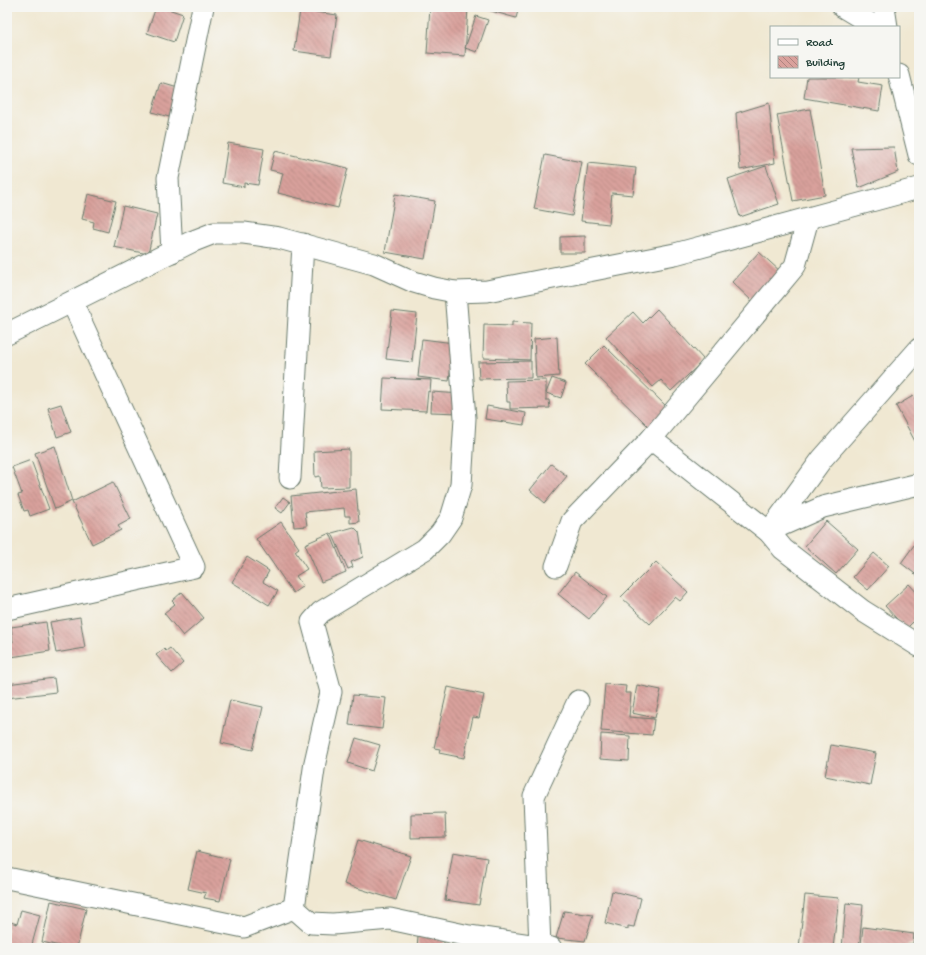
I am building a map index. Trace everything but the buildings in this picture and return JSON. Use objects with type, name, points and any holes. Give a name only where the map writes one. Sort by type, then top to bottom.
[{"type":"street","points":[[172,252],[168,178],[203,7]]},
{"type":"street","points":[[843,7],[874,26]]},
{"type":"street","points":[[884,7],[888,26]]},
{"type":"street","points":[[900,78],[919,155]]},
{"type":"street","points":[[7,334],[172,252],[214,233],[244,233],[279,238],[374,264],[414,282],[434,288],[455,292],[487,291],[675,254],[919,188]]},
{"type":"street","points":[[556,566],[572,521],[651,439],[795,266],[808,218]]},
{"type":"street","points":[[290,478],[303,244]]},
{"type":"street","points":[[294,908],[315,762],[331,692],[312,622],[320,612],[425,549],[440,534],[451,518],[461,485],[465,418],[455,292]]},
{"type":"street","points":[[7,609],[194,567],[72,302]]},
{"type":"street","points":[[769,532],[822,460],[919,349]]},
{"type":"street","points":[[651,439],[769,532],[783,549],[863,611],[919,646]]},
{"type":"street","points":[[769,532],[823,507],[919,484]]},
{"type":"street","points":[[294,908],[311,923],[333,924],[390,919],[468,942],[546,947],[534,796],[578,701]]},
{"type":"street","points":[[7,878],[244,927],[294,908]]}]
